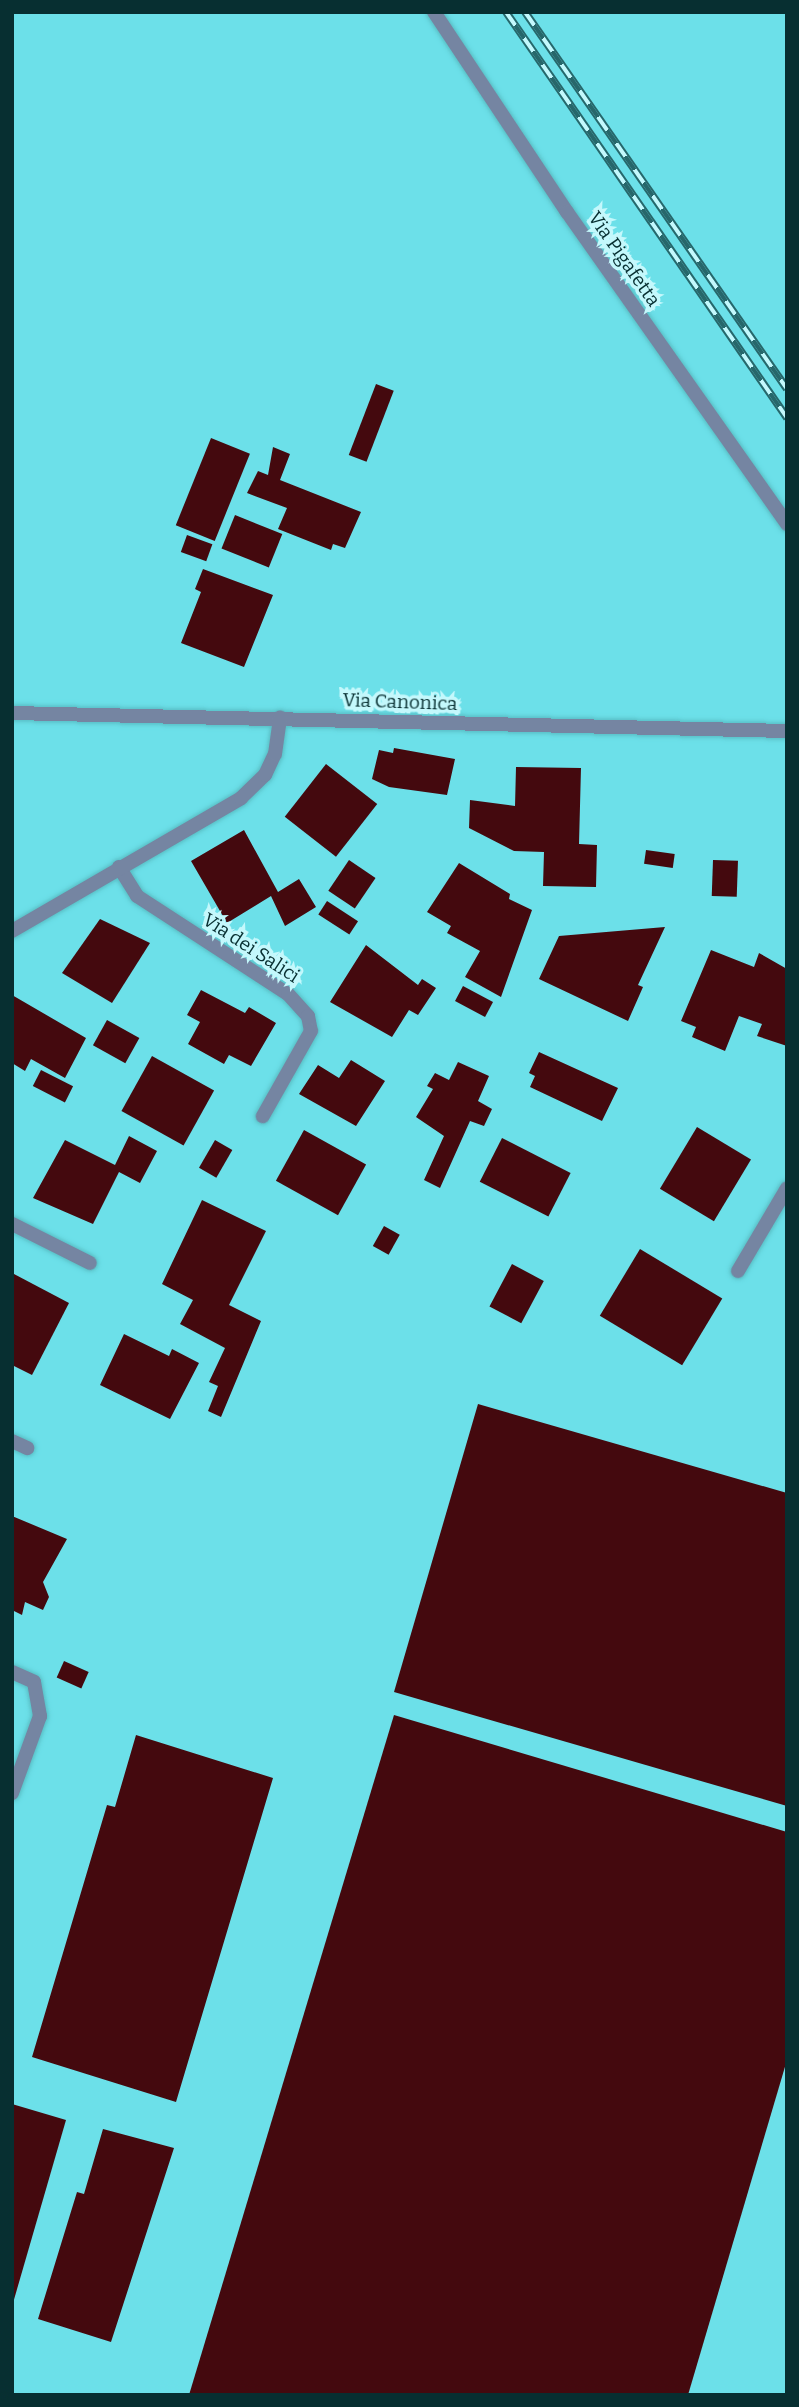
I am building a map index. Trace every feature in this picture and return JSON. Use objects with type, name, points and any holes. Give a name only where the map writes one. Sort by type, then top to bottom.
[{"type":"street","name":"Via Pigafetta","points":[[434,12],[567,212],[787,524]]},
{"type":"street","name":"Via Canonica","points":[[12,713],[280,717],[787,731]]},
{"type":"street","points":[[12,931],[249,790],[265,775],[275,754],[280,717]]},
{"type":"street","name":"Via dei Salici","points":[[119,867],[137,896],[288,994],[308,1016],[311,1031],[263,1116]]},
{"type":"street","points":[[738,1270],[787,1188]]},
{"type":"street","points":[[12,1224],[90,1263]]},
{"type":"street","points":[[12,1441],[27,1448]]},
{"type":"street","points":[[12,1672],[34,1682],[40,1716],[12,1793]]},
{"type":"building","points":[[376,384],[394,391],[367,462],[349,455]]},
{"type":"building","points":[[211,438],[250,454],[215,541],[176,525]]},
{"type":"building","points":[[273,447],[290,454],[280,480],[361,512],[345,548],[333,544],[331,550],[278,529],[287,508],[247,493],[258,471],[268,475]]},
{"type":"building","points":[[235,515],[282,534],[269,567],[222,548]]},
{"type":"building","points":[[187,535],[212,544],[206,561],[181,552]]},
{"type":"building","points":[[203,569],[273,595],[244,667],[181,643],[201,592],[195,589]]},
{"type":"building","points":[[394,748],[455,759],[447,795],[389,787],[372,779],[379,750],[393,753]]},
{"type":"building","points":[[326,764],[377,804],[336,857],[285,817]]},
{"type":"building","points":[[516,767],[581,768],[579,844],[597,845],[596,887],[543,886],[544,852],[514,851],[469,828],[470,800],[515,806]]},
{"type":"building","points":[[244,830],[278,892],[299,879],[316,907],[285,926],[271,896],[227,923],[191,861]]},
{"type":"building","points":[[646,850],[675,854],[673,868],[644,864]]},
{"type":"building","points":[[349,860],[376,878],[355,909],[328,891]]},
{"type":"building","points":[[713,860],[738,861],[737,897],[712,896]]},
{"type":"building","points":[[459,863],[510,894],[509,899],[532,910],[501,997],[465,977],[480,951],[447,933],[451,926],[427,912]]},
{"type":"building","points":[[327,901],[358,921],[349,935],[318,914]]},
{"type":"building","points":[[100,919],[150,943],[112,1003],[62,973]]},
{"type":"building","points":[[665,927],[638,985],[643,987],[628,1021],[539,979],[559,936]]},
{"type":"building","points":[[366,945],[418,985],[422,979],[436,988],[418,1015],[409,1010],[392,1037],[330,1002]]},
{"type":"building","points":[[711,950],[754,967],[759,953],[787,969],[787,1046],[757,1036],[762,1024],[739,1016],[725,1051],[692,1037],[696,1027],[681,1021]]},
{"type":"building","points":[[463,986],[493,1002],[485,1017],[455,1001]]},
{"type":"building","points":[[201,990],[245,1013],[249,1007],[276,1023],[251,1066],[229,1055],[224,1064],[188,1044],[200,1022],[187,1015]]},
{"type":"building","points":[[12,995],[86,1038],[65,1078],[31,1059],[25,1071],[12,1063]]},
{"type":"building","points":[[107,1020],[139,1038],[125,1063],[93,1045]]},
{"type":"building","points":[[539,1052],[618,1088],[602,1121],[530,1087],[535,1076],[529,1073]]},
{"type":"building","points":[[152,1056],[214,1090],[184,1146],[121,1111]]},
{"type":"building","points":[[351,1060],[385,1081],[356,1126],[299,1094],[318,1065],[339,1078]]},
{"type":"building","points":[[458,1062],[489,1076],[478,1101],[492,1109],[484,1126],[470,1121],[440,1188],[424,1180],[444,1136],[416,1117],[433,1089],[427,1086],[435,1073],[449,1080]]},
{"type":"building","points":[[41,1070],[73,1086],[65,1102],[33,1086]]},
{"type":"building","points":[[697,1127],[751,1159],[714,1221],[660,1189]]},
{"type":"building","points":[[304,1130],[366,1164],[338,1215],[276,1181]]},
{"type":"building","points":[[129,1136],[157,1151],[140,1183],[119,1172],[93,1224],[33,1198],[65,1140],[115,1165]]},
{"type":"building","points":[[502,1138],[571,1173],[548,1217],[480,1182]]},
{"type":"building","points":[[215,1140],[232,1150],[216,1178],[199,1168]]},
{"type":"building","points":[[202,1200],[266,1231],[229,1305],[261,1321],[221,1417],[208,1411],[218,1386],[209,1382],[225,1348],[180,1324],[193,1300],[162,1284]]},
{"type":"building","points":[[384,1226],[400,1235],[389,1255],[373,1246]]},
{"type":"building","points":[[640,1249],[722,1298],[682,1365],[600,1316]]},
{"type":"building","points":[[512,1264],[544,1281],[521,1323],[489,1306]]},
{"type":"building","points":[[14,1274],[69,1303],[32,1375],[12,1365]]},
{"type":"building","points":[[124,1334],[169,1356],[172,1349],[199,1363],[170,1419],[100,1385]]},
{"type":"building","points":[[478,1404],[787,1493],[787,1806],[394,1692]]},
{"type":"building","points":[[12,1516],[67,1539],[43,1582],[49,1597],[43,1610],[25,1602],[22,1615],[12,1610]]},
{"type":"building","points":[[64,1661],[89,1672],[81,1688],[57,1677]]},
{"type":"building","points":[[394,1715],[787,1832],[787,2060],[688,2395],[189,2395]]},
{"type":"building","points":[[136,1735],[273,1778],[176,2102],[32,2057],[107,1805],[115,1807]]},
{"type":"building","points":[[12,2104],[66,2120],[13,2303],[12,2303]]},
{"type":"building","points":[[103,2129],[174,2148],[111,2342],[38,2319],[77,2192],[84,2194]]},
{"type":"railway","points":[[506,12],[787,418]]},
{"type":"railway","points":[[525,12],[787,389]]}]
